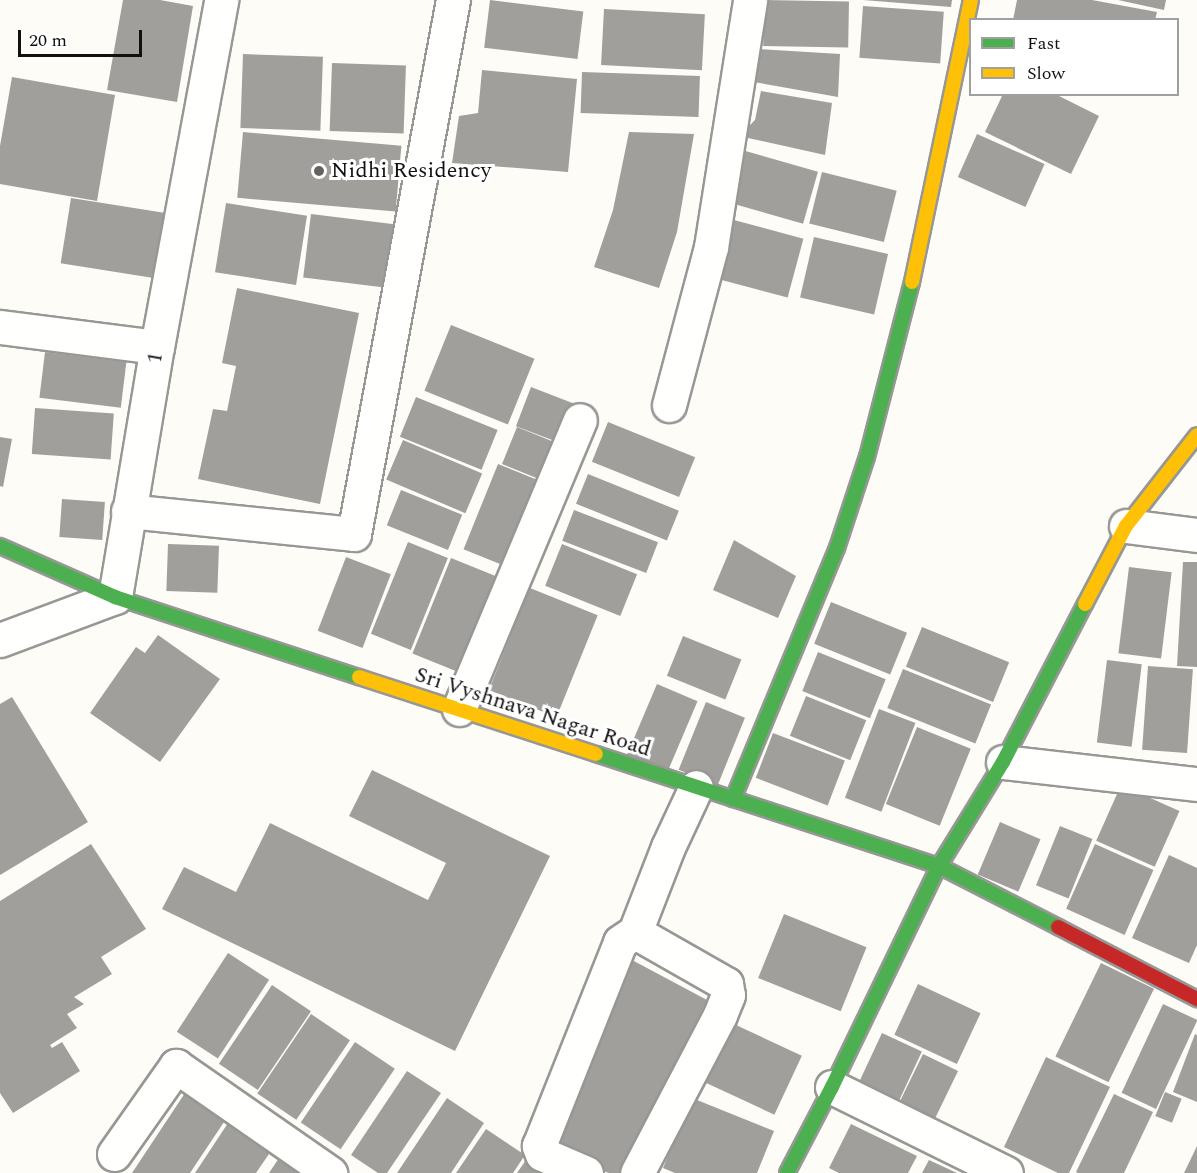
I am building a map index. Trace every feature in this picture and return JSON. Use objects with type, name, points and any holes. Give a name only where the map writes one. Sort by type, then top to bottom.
[{"type":"street","name":"1","points":[[115,597],[157,347],[221,0]]},
{"type":"street","points":[[128,511],[354,534],[453,0]]},
{"type":"street","points":[[669,405],[711,247],[750,0]]},
{"type":"street","points":[[733,799],[837,548],[867,457],[913,280],[971,0]]},
{"type":"street","points":[[0,327],[157,347]]},
{"type":"street","points":[[459,709],[580,420]]},
{"type":"street","points":[[787,1173],[832,1087],[939,866],[1003,762],[1126,526],[1197,435]]},
{"type":"street","points":[[1126,526],[1197,535]]},
{"type":"street","name":"Sri Vyshnava Nagar Road","points":[[0,546],[115,597],[939,866],[1197,999]]},
{"type":"street","points":[[0,640],[115,597]]},
{"type":"street","points":[[1003,762],[1197,784]]},
{"type":"street","points":[[586,1173],[542,1154],[538,1146],[620,942],[635,932],[668,847],[696,787]]},
{"type":"street","points":[[635,932],[726,984],[728,995],[720,1016],[637,1173]]},
{"type":"street","points":[[114,1154],[176,1066],[330,1173]]},
{"type":"street","points":[[832,1087],[1006,1173]]},
{"type":"building","points":[[123,0],[160,0],[193,6],[177,102],[107,90]]},
{"type":"building","points":[[490,0],[583,11],[577,59],[484,48]]},
{"type":"building","points":[[764,0],[849,1],[848,47],[763,46]]},
{"type":"building","points":[[863,0],[952,0],[951,7]]},
{"type":"building","points":[[1017,0],[1092,0],[1157,12],[1156,18],[1013,18]]},
{"type":"building","points":[[1118,0],[1166,0],[1164,10]]},
{"type":"building","points":[[863,6],[944,12],[940,64],[859,58]]},
{"type":"building","points":[[604,9],[705,14],[702,70],[601,65]]},
{"type":"building","points":[[759,49],[840,54],[838,97],[754,82]]},
{"type":"building","points":[[243,54],[323,57],[320,131],[240,128]]},
{"type":"building","points":[[332,63],[406,66],[404,134],[330,131]]},
{"type":"building","points":[[482,70],[577,79],[568,172],[452,163],[459,116],[478,113]]},
{"type":"building","points":[[582,72],[700,76],[698,117],[581,113]]},
{"type":"building","points":[[12,77],[115,95],[97,201],[0,184],[0,146]]},
{"type":"building","points":[[761,91],[832,103],[825,155],[739,136],[755,120]]},
{"type":"building","points":[[1002,96],[1059,96],[1099,116],[1071,174],[985,132]]},
{"type":"building","name":"Nidhi Residency","points":[[243,132],[401,146],[396,212],[237,198]]},
{"type":"building","points":[[629,132],[694,134],[677,232],[659,288],[594,267],[613,210]]},
{"type":"building","points":[[977,134],[1045,164],[1025,207],[958,177]]},
{"type":"building","points":[[742,150],[818,172],[803,224],[727,202]]},
{"type":"building","points":[[822,172],[897,191],[884,242],[809,223]]},
{"type":"building","points":[[71,198],[164,213],[154,278],[61,263]]},
{"type":"building","points":[[226,203],[307,216],[296,285],[215,272]]},
{"type":"building","points":[[311,214],[398,225],[391,288],[303,278]]},
{"type":"building","points":[[730,219],[803,239],[788,298],[714,278]]},
{"type":"building","points":[[814,237],[888,254],[874,315],[800,297]]},
{"type":"building","points":[[237,288],[359,313],[320,504],[198,479],[213,409],[227,411],[236,366],[222,363]]},
{"type":"building","points":[[451,325],[534,359],[508,425],[424,391]]},
{"type":"building","points":[[45,352],[126,362],[121,408],[39,398]]},
{"type":"building","points":[[531,387],[573,403],[558,442],[516,426]]},
{"type":"building","points":[[416,397],[498,430],[481,470],[400,437]]},
{"type":"building","points":[[35,408],[114,414],[111,459],[32,454]]},
{"type":"building","points":[[608,422],[695,457],[679,497],[592,462]]},
{"type":"building","points":[[517,427],[556,443],[541,480],[502,464]]},
{"type":"building","points":[[0,437],[12,439],[3,487],[0,486]]},
{"type":"building","points":[[403,440],[482,474],[465,513],[386,480]]},
{"type":"building","points":[[498,464],[541,481],[506,567],[464,549]]},
{"type":"building","points":[[588,474],[679,511],[667,540],[576,504]]},
{"type":"building","points":[[401,490],[462,515],[448,550],[387,525]]},
{"type":"building","points":[[62,499],[105,502],[102,540],[59,537]]},
{"type":"building","points":[[574,510],[658,542],[646,573],[562,541]]},
{"type":"building","points":[[734,540],[796,576],[778,618],[713,590]]},
{"type":"building","points":[[408,542],[448,558],[411,650],[371,634]]},
{"type":"building","points":[[168,544],[219,546],[217,593],[166,591]]},
{"type":"building","points":[[562,544],[637,574],[620,616],[545,586]]},
{"type":"building","points":[[346,557],[391,574],[363,648],[318,631]]},
{"type":"building","points":[[451,558],[497,577],[459,672],[412,653]]},
{"type":"building","points":[[1183,562],[1197,562],[1197,667],[1177,666]]},
{"type":"building","points":[[1129,567],[1172,572],[1161,659],[1118,653]]},
{"type":"building","points":[[530,588],[598,615],[556,717],[489,690]]},
{"type":"building","points":[[831,602],[907,633],[890,674],[814,644]]},
{"type":"building","points":[[922,627],[1009,662],[993,702],[906,667]]},
{"type":"building","points":[[158,635],[220,679],[160,762],[90,713],[136,647],[145,653]]},
{"type":"building","points":[[683,636],[741,660],[725,699],[667,676]]},
{"type":"building","points":[[818,652],[886,679],[870,718],[802,691]]},
{"type":"building","points":[[1107,660],[1142,664],[1132,747],[1097,742]]},
{"type":"building","points":[[1148,666],[1193,669],[1187,753],[1142,750]]},
{"type":"building","points":[[903,669],[991,705],[975,744],[887,708]]},
{"type":"building","points":[[657,684],[698,701],[667,772],[627,755]]},
{"type":"building","points":[[806,696],[866,720],[850,760],[790,736]]},
{"type":"building","points":[[12,697],[88,822],[0,875],[0,704]]},
{"type":"building","points":[[706,702],[745,718],[718,785],[679,770]]},
{"type":"building","points":[[879,709],[915,723],[881,812],[845,798]]},
{"type":"building","points":[[917,727],[971,749],[940,826],[886,804]]},
{"type":"building","points":[[773,733],[845,761],[828,805],[756,778]]},
{"type":"building","points":[[372,770],[550,856],[455,1051],[162,909],[184,867],[236,892],[270,823],[428,900],[446,863],[349,816]]},
{"type":"building","points":[[1121,785],[1179,811],[1155,867],[1096,841]]},
{"type":"building","points":[[1000,822],[1041,839],[1018,892],[978,874]]},
{"type":"building","points":[[1060,826],[1092,839],[1068,898],[1036,885]]},
{"type":"building","points":[[91,844],[146,929],[101,957],[112,974],[74,997],[84,1004],[67,1014],[77,1028],[50,1045],[52,1048],[62,1042],[80,1071],[13,1113],[0,1093],[0,901]]},
{"type":"building","points":[[1095,844],[1153,870],[1125,935],[1066,909]]},
{"type":"building","points":[[1169,855],[1197,868],[1197,945],[1189,963],[1132,938]]},
{"type":"building","points":[[784,914],[867,947],[841,1011],[758,978]]},
{"type":"building","points":[[228,953],[269,980],[218,1059],[177,1032]]},
{"type":"building","points":[[632,960],[707,1000],[621,1173],[609,1173],[544,1151]]},
{"type":"building","points":[[1101,963],[1154,989],[1108,1082],[1055,1056]]},
{"type":"building","points":[[918,984],[981,1013],[957,1064],[894,1035]]},
{"type":"building","points":[[272,985],[311,1011],[258,1090],[219,1064]]},
{"type":"building","points":[[1163,1004],[1197,1021],[1156,1109],[1122,1093]]},
{"type":"building","points":[[311,1014],[350,1040],[296,1120],[257,1094]]},
{"type":"building","points":[[723,1019],[802,1056],[774,1115],[696,1078]]},
{"type":"building","points":[[882,1033],[922,1052],[899,1101],[859,1083]]},
{"type":"building","points":[[1195,1034],[1197,1035],[1197,1102],[1173,1092]]},
{"type":"building","points":[[355,1042],[395,1069],[341,1149],[301,1122]]},
{"type":"building","points":[[923,1054],[958,1071],[934,1120],[899,1103]]},
{"type":"building","points":[[1046,1057],[1110,1087],[1069,1173],[1058,1173],[1004,1147]]},
{"type":"building","points":[[407,1071],[441,1093],[387,1173],[378,1173],[351,1155]]},
{"type":"building","points":[[1165,1092],[1182,1099],[1172,1123],[1155,1116]]},
{"type":"building","points":[[185,1093],[226,1119],[190,1173],[132,1173]]},
{"type":"building","points":[[1114,1094],[1153,1112],[1124,1173],[1078,1173],[1076,1172]]},
{"type":"building","points":[[447,1098],[484,1123],[451,1173],[397,1173]]},
{"type":"building","points":[[692,1098],[774,1131],[757,1173],[675,1173],[663,1168]]},
{"type":"building","points":[[228,1123],[271,1151],[256,1173],[195,1173]]},
{"type":"building","points":[[851,1124],[917,1156],[908,1173],[839,1173],[829,1168]]},
{"type":"building","points":[[486,1129],[525,1155],[513,1173],[456,1173]]},
{"type":"building","points":[[1197,1146],[1197,1173],[1184,1173]]},
{"type":"building","points":[[530,1154],[559,1173],[517,1173]]},
{"type":"building","points":[[279,1158],[300,1173],[269,1173]]},
{"type":"building","points":[[929,1160],[957,1173],[922,1173]]},
{"type":"traffic: fast","points":[[733,799],[837,548],[867,457],[912,282]]},
{"type":"traffic: fast","points":[[0,546],[115,597],[359,677]]},
{"type":"traffic: fast","points":[[787,1173],[832,1087],[939,866],[1003,762],[1085,604]]},
{"type":"traffic: fast","points":[[596,754],[939,866],[1058,927]]},
{"type":"traffic: slow","points":[[912,282],[971,0]]},
{"type":"traffic: slow","points":[[1085,604],[1126,526],[1197,435]]},
{"type":"traffic: slow","points":[[359,677],[596,754]]},
{"type":"traffic: jam","points":[[1058,927],[1197,999]]},
{"type":"place","name":"Nidhi Residency","points":[[319,171]]}]
